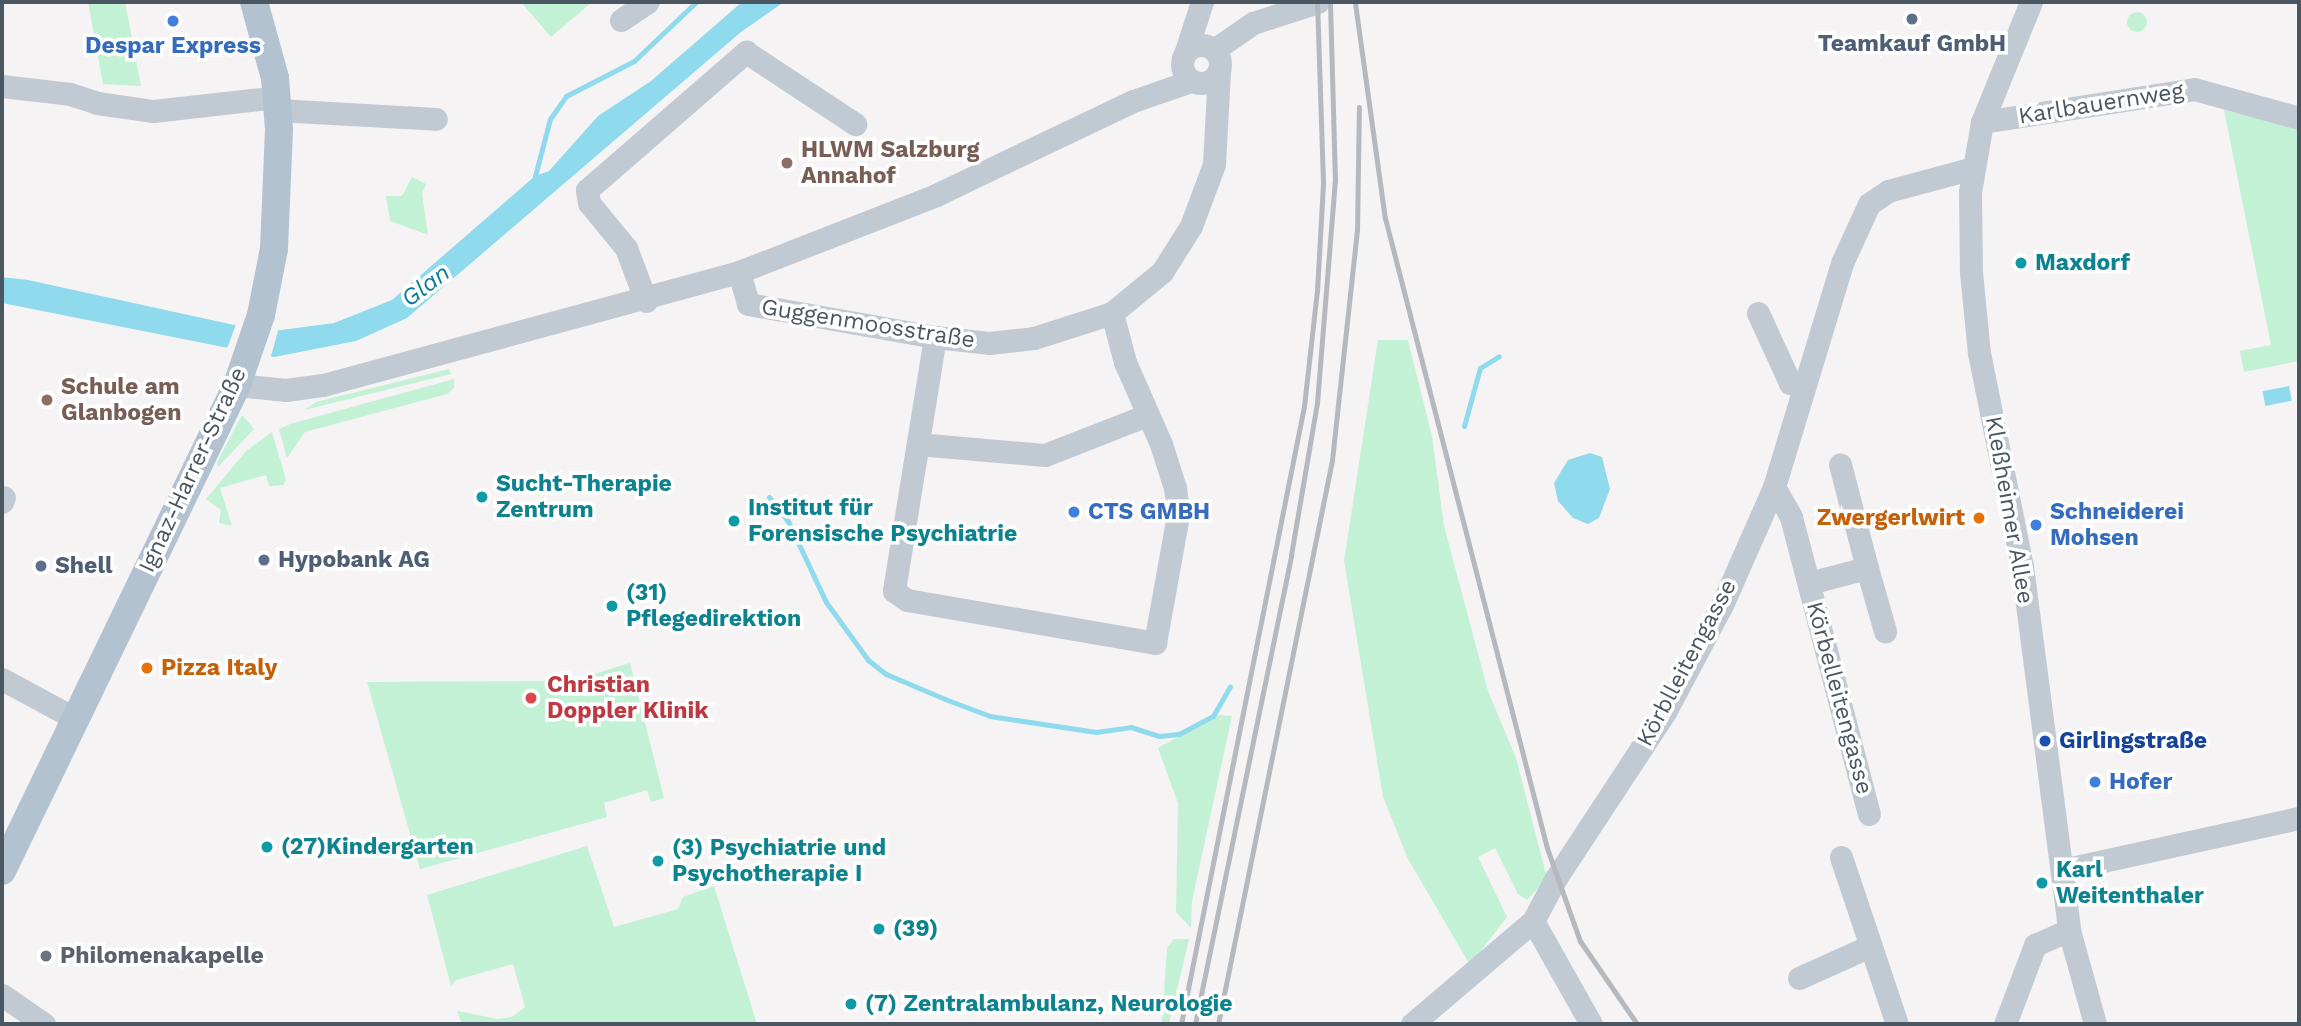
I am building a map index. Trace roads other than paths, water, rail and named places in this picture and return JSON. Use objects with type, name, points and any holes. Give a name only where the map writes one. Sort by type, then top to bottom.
[{"type":"main road","name":"Ignaz-Harrer-Straße","points":[[2,871],[241,375],[261,316],[274,249],[277,103],[254,2]]},
{"type":"street","points":[[621,20],[648,2]]},
{"type":"street","points":[[1202,2],[1202,61]]},
{"type":"street","name":"Guggenmoosstraße","points":[[241,375],[286,390],[323,385],[646,301],[739,272],[936,195],[1133,102],[1272,15],[1318,2]]},
{"type":"street","name":"Kleßheimer Allee","points":[[2031,2],[1982,122],[1973,168],[1971,272],[1979,353],[2022,566],[2069,930],[2095,1024]]},
{"type":"street","points":[[646,301],[626,248],[586,196],[587,190],[746,52],[855,124]]},
{"type":"street","name":"Guggenmoosstraße","points":[[739,272],[748,304],[935,337],[989,343],[1034,338],[1112,313],[1162,272],[1192,226],[1214,163],[1216,108],[1202,61]]},
{"type":"street","points":[[2,86],[70,94],[97,103],[153,111],[277,103],[436,119]]},
{"type":"street","name":"Karlbauernweg","points":[[1982,122],[2194,89],[2299,118]]},
{"type":"street","name":"Körblleitengasse","points":[[1533,921],[1556,878],[1665,712],[1722,605],[1773,487],[1842,263],[1869,204],[1888,191],[1947,171],[1973,168]]},
{"type":"street","points":[[935,337],[893,582],[899,598],[1155,643],[1178,515],[1170,467],[1125,362],[1112,313]]},
{"type":"street","points":[[1758,313],[1790,383],[1802,386]]},
{"type":"street","points":[[918,444],[1045,455],[1147,415]]},
{"type":"street","points":[[1840,464],[1885,631]]},
{"type":"street","name":"Körbelleitengasse","points":[[1773,487],[1791,517],[1869,814]]},
{"type":"street","name":"Körbelleitengasse","points":[[1809,583],[1867,568]]},
{"type":"street","points":[[2,679],[74,718]]},
{"type":"street","points":[[2062,870],[2299,818]]},
{"type":"street","points":[[1841,857],[1897,1024]]},
{"type":"street","points":[[1412,1024],[1533,921],[1591,1024]]},
{"type":"street","points":[[2005,1024],[2035,945],[2069,930]]},
{"type":"street","points":[[1799,978],[1870,946]]},
{"type":"street","points":[[2,995],[44,1024]]},
{"type":"water","name":"Glan","points":[[742,2],[784,2],[741,32],[407,318],[356,341],[274,357],[2,303],[2,277],[28,280],[266,332],[334,323],[392,300],[535,176],[549,171],[598,116],[651,81]]},
{"type":"water","points":[[2289,386],[2292,401],[2265,406],[2262,391]]},
{"type":"water","points":[[1590,453],[1602,457],[1610,489],[1599,518],[1588,524],[1573,518],[1558,501],[1554,483],[1568,460]]},
{"type":"waterway","points":[[541,180],[535,176],[550,119],[566,96],[634,61],[696,2]]},
{"type":"waterway","points":[[1464,426],[1480,368],[1499,356]]},
{"type":"waterway","points":[[769,497],[788,521],[826,602],[868,660],[886,674],[945,699],[990,716],[1096,732],[1131,727],[1159,736],[1179,734],[1213,716],[1230,686]]},
{"type":"railway","points":[[1181,1024],[1304,406],[1317,291],[1323,182],[1317,2]]},
{"type":"railway","points":[[1195,1024],[1291,555],[1317,403],[1335,181],[1330,2]]},
{"type":"railway","points":[[1355,3],[1385,218],[1547,848],[1580,941],[1637,1024]]},
{"type":"railway","points":[[1218,1024],[1332,460],[1357,230],[1359,107]]},
{"type":"place","name":"Teamkauf GmbH","points":[[1912,19]]},
{"type":"place","name":"Despar Express","points":[[173,21]]},
{"type":"place","name":"HLWM Salzburg Annahof","points":[[787,163]]},
{"type":"place","name":"Maxdorf","points":[[2021,263]]},
{"type":"place","name":"Schule am Glanbogen","points":[[47,400]]},
{"type":"place","name":"Sucht-Therapie Zentrum","points":[[482,497]]},
{"type":"place","name":"CTS GMBH","points":[[1074,512]]},
{"type":"place","name":"Zwergerlwirt","points":[[1979,518]]},
{"type":"place","name":"Institut für Forensische Psychiatrie","points":[[734,521]]},
{"type":"place","name":"Schneiderei Mohsen","points":[[2036,525]]},
{"type":"place","name":"Hypobank AG","points":[[264,560]]},
{"type":"place","name":"Shell","points":[[41,566]]},
{"type":"place","name":"(31) Pflegedirektion","points":[[612,606]]},
{"type":"place","name":"Pizza Italy","points":[[147,668]]},
{"type":"place","name":"Christian Doppler Klinik","points":[[531,698]]},
{"type":"place","name":"Girlingstraße","points":[[2045,741]]},
{"type":"place","name":"Hofer","points":[[2095,782]]},
{"type":"place","name":"(27)Kindergarten","points":[[267,847]]},
{"type":"place","name":"(3) Psychiatrie und Psychotherapie I","points":[[658,861]]},
{"type":"place","name":"Karl Weitenthaler","points":[[2042,883]]},
{"type":"place","name":"(39)","points":[[879,929]]},
{"type":"place","name":"Philomenakapelle","points":[[46,956]]},
{"type":"place","name":"(7) Zentralambulanz, Neurologie","points":[[851,1004]]}]
